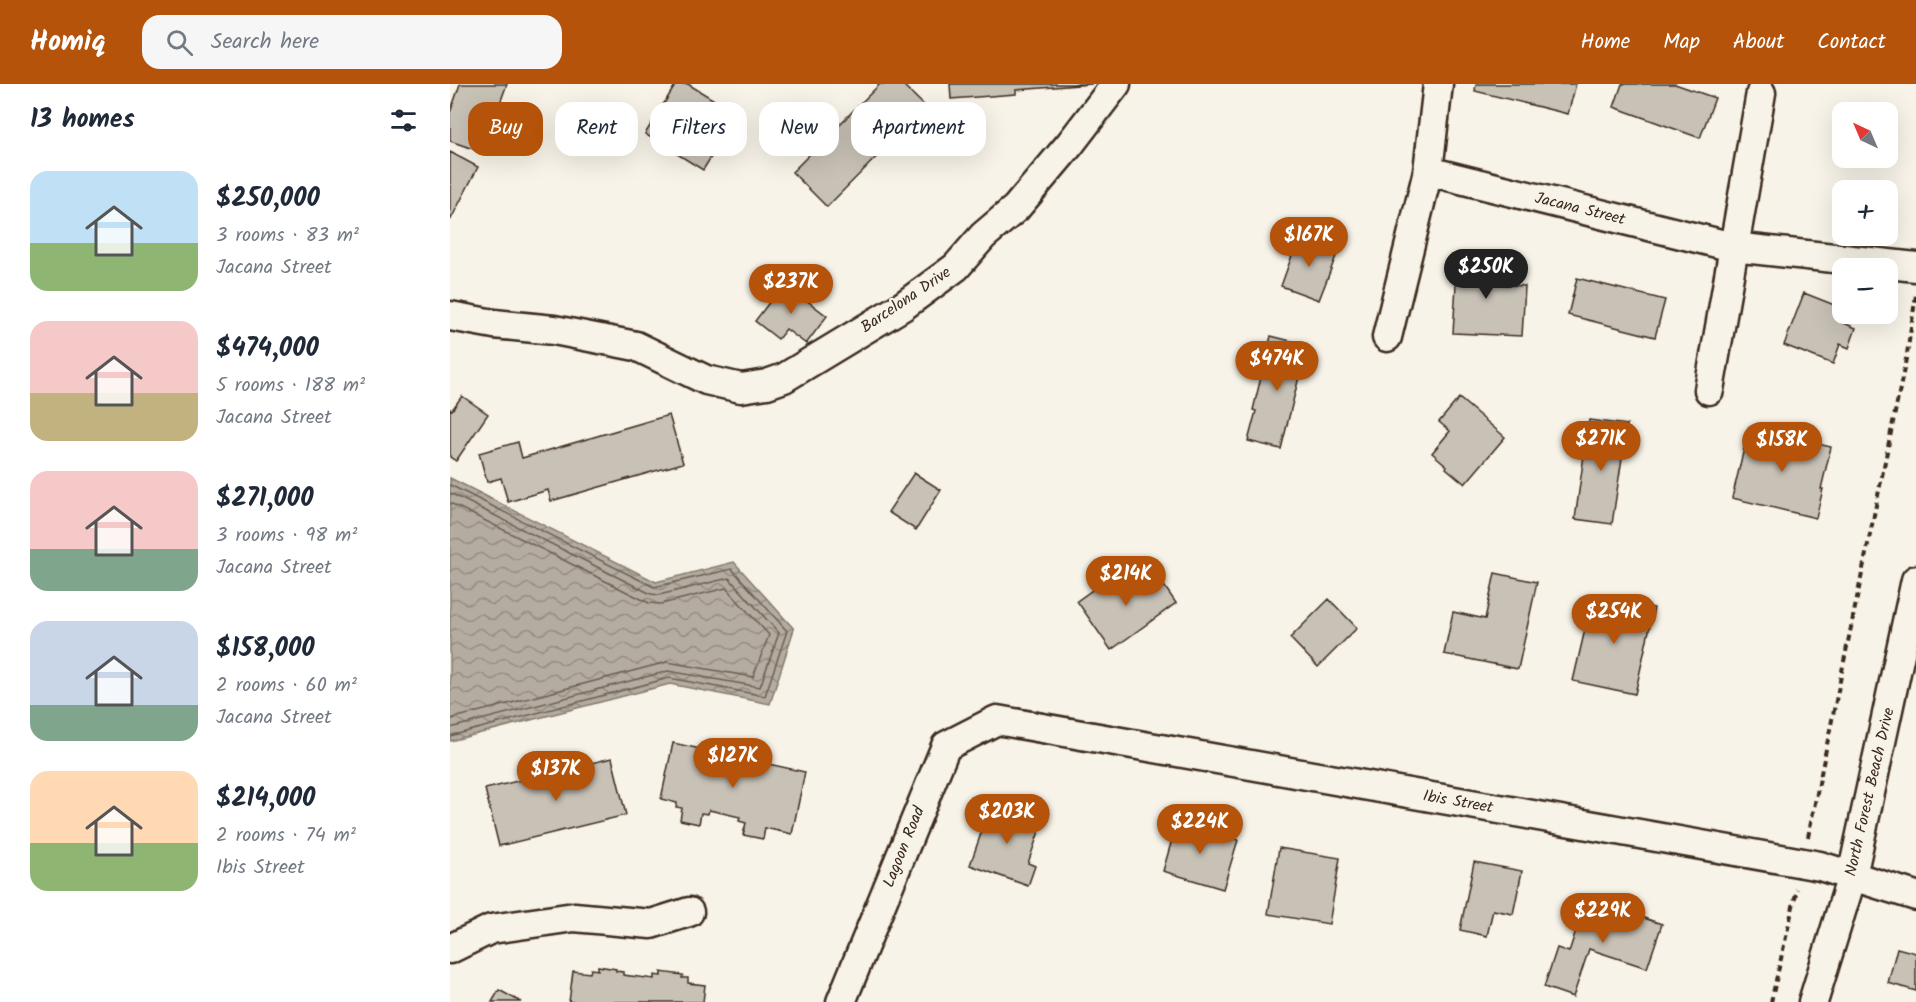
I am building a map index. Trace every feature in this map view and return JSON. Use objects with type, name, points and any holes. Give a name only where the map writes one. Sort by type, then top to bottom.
[{"type":"street","name":"Barcelona Drive","points":[[450,316],[494,324],[554,330],[636,346],[706,380],[741,388],[767,384],[784,378],[903,306],[956,267],[984,236],[1016,208],[1070,144],[1116,84]]},
{"type":"street","points":[[1387,337],[1428,171],[1438,84]]},
{"type":"street","points":[[1709,390],[1761,93]]},
{"type":"street","name":"Jacana Street","points":[[1428,171],[1733,247],[1916,267]]},
{"type":"street","name":"North Forest Beach Drive","points":[[1813,1002],[1852,876],[1916,580]]},
{"type":"street","name":"Ibis Street","points":[[997,720],[1803,863],[1916,896]]},
{"type":"street","name":"Lagoon Road","points":[[841,1002],[946,746],[997,720]]},
{"type":"street","points":[[450,949],[491,929],[574,917],[651,924],[689,912]]},
{"type":"path","points":[[1771,1002],[1803,863],[1905,366],[1916,295]]},
{"type":"water","points":[[450,478],[656,582],[734,562],[794,629],[770,704],[670,684],[450,741]]},
{"type":"building","points":[[460,84],[507,84],[500,102],[468,102],[468,147],[450,141],[450,113]]},
{"type":"building","points":[[676,84],[688,84],[718,102],[665,102]]},
{"type":"building","points":[[880,84],[902,84],[921,102],[862,102]]},
{"type":"building","points":[[950,84],[1092,84],[1016,90],[1016,94],[951,99]]},
{"type":"building","points":[[1476,84],[1576,84],[1568,114],[1475,91]]},
{"type":"building","points":[[1622,84],[1675,84],[1715,98],[1700,138],[1614,107]]},
{"type":"building","points":[[851,113],[851,156],[877,156],[827,207],[792,172],[808,156],[839,156],[839,125]]},
{"type":"building","points":[[650,126],[650,137],[645,134]]},
{"type":"building","points":[[450,152],[478,167],[450,221]]},
{"type":"building","points":[[680,156],[712,156],[703,170]]},
{"type":"building","points":[[1299,236],[1338,251],[1319,300],[1281,286]]},
{"type":"building","points":[[1458,253],[1492,255],[1491,284],[1525,286],[1522,336],[1453,333]]},
{"type":"building","points":[[1577,278],[1665,300],[1655,337],[1568,315]]},
{"type":"building","points":[[784,283],[827,316],[806,344],[786,329],[778,339],[755,321]]},
{"type":"building","points":[[1804,293],[1832,304],[1832,324],[1846,324],[1856,328],[1849,348],[1840,344],[1833,364],[1784,345]]},
{"type":"building","points":[[1271,336],[1307,345],[1281,449],[1248,441]]},
{"type":"building","points":[[462,396],[488,414],[456,461],[450,457],[450,409],[452,410]]},
{"type":"building","points":[[1459,398],[1505,437],[1465,484],[1432,453],[1450,431],[1439,422]]},
{"type":"building","points":[[669,415],[683,463],[551,501],[548,490],[508,502],[501,478],[487,482],[479,453],[518,442],[522,458]]},
{"type":"building","points":[[1589,420],[1627,425],[1612,524],[1575,519]]},
{"type":"building","points":[[1749,428],[1831,447],[1816,518],[1732,498]]},
{"type":"building","points":[[914,473],[941,490],[916,530],[888,512]]},
{"type":"building","points":[[1153,570],[1176,603],[1111,650],[1077,601],[1109,578],[1120,593]]},
{"type":"building","points":[[1495,573],[1537,582],[1518,669],[1444,654],[1453,612],[1485,619]]},
{"type":"building","points":[[1593,595],[1654,608],[1635,694],[1573,681]]},
{"type":"building","points":[[1329,599],[1357,628],[1318,667],[1290,638]]},
{"type":"building","points":[[673,743],[805,772],[792,834],[765,828],[763,839],[743,835],[746,823],[739,821],[740,817],[709,810],[708,814],[701,813],[699,824],[680,820],[682,808],[676,807],[677,803],[661,799]]},
{"type":"building","points":[[612,758],[626,815],[499,846],[485,789]]},
{"type":"building","points":[[991,805],[1042,823],[1028,863],[1035,866],[1028,886],[970,865]]},
{"type":"building","points":[[1177,822],[1238,840],[1223,889],[1163,871]]},
{"type":"building","points":[[1279,848],[1340,858],[1329,924],[1268,914]]},
{"type":"building","points":[[1474,862],[1522,871],[1513,914],[1493,910],[1487,936],[1460,930]]},
{"type":"building","points":[[1586,899],[1662,924],[1647,968],[1589,949],[1573,997],[1544,987],[1557,948],[1569,952]]},
{"type":"building","points":[[1897,948],[1916,953],[1916,991],[1888,983]]},
{"type":"building","points":[[598,966],[616,969],[616,971],[623,972],[623,975],[654,979],[654,975],[661,976],[661,972],[683,975],[682,978],[688,978],[688,983],[705,985],[703,1002],[569,1002],[573,971],[590,973],[591,969],[598,970]]},
{"type":"building","points":[[499,990],[521,1002],[492,1002]]}]
